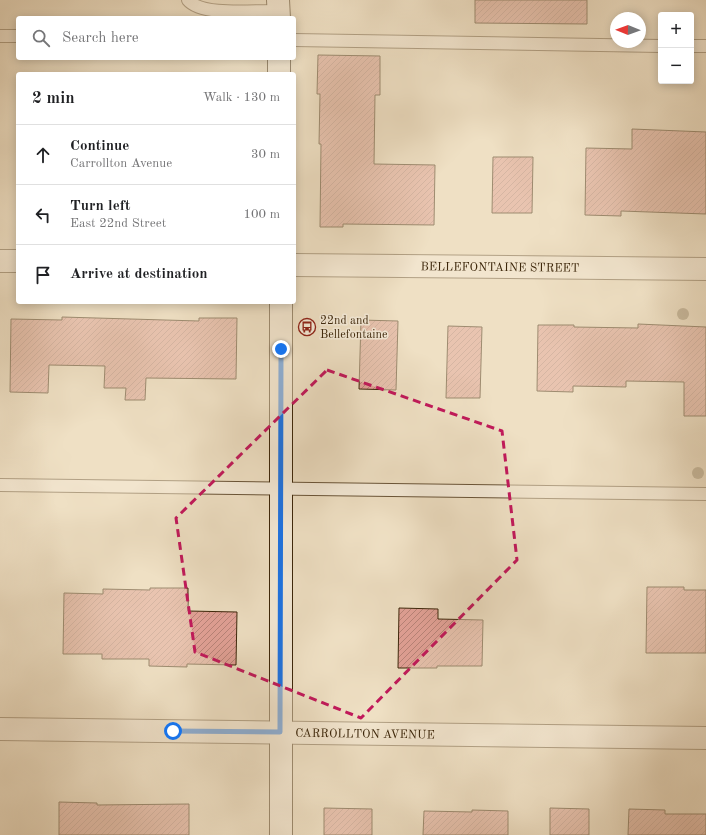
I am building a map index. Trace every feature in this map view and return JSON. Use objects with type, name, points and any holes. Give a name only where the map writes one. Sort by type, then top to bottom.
[{"type":"street","points":[[279,60],[279,72]]},
{"type":"street","points":[[0,261],[16,261]]},
{"type":"street","name":"BELLEFONTAINE STREET","points":[[296,266],[706,268]]},
{"type":"street","points":[[281,304],[281,835]]},
{"type":"street","name":"CARROLLTON AVENUE","points":[[0,729],[706,738]]},
{"type":"lane","points":[[188,0],[191,3],[208,10],[279,10]]},
{"type":"lane","points":[[0,36],[16,36]]},
{"type":"lane","points":[[296,40],[658,46]]},
{"type":"lane","points":[[694,46],[706,46]]},
{"type":"lane","points":[[0,485],[706,494]]},
{"type":"highlighted area","points":[[327,370],[502,431],[517,560],[361,718],[195,652],[176,518]]},
{"type":"building","points":[[475,0],[587,0],[587,24],[475,23]]},
{"type":"building","points":[[318,55],[380,56],[380,95],[375,95],[374,164],[435,165],[434,225],[343,224],[343,227],[320,227],[321,144],[319,144],[320,94],[317,94]]},
{"type":"building","points":[[632,129],[706,132],[706,214],[621,211],[621,216],[585,215],[586,148],[632,149]]},
{"type":"building","points":[[493,157],[533,157],[532,213],[492,213]]},
{"type":"building","points":[[62,317],[199,321],[199,318],[237,318],[236,379],[146,378],[145,400],[125,400],[126,388],[104,388],[105,366],[49,365],[48,393],[10,392],[11,319],[62,320]]},
{"type":"building","points":[[361,320],[398,321],[396,390],[359,389]]},
{"type":"building","points":[[638,324],[706,327],[706,416],[684,416],[684,382],[626,381],[626,387],[573,386],[573,392],[537,391],[538,325],[638,328]]},
{"type":"building","points":[[448,326],[482,327],[480,398],[446,398]]},
{"type":"building","points":[[647,587],[684,587],[684,590],[706,590],[706,653],[646,653]]},
{"type":"building","points":[[150,588],[188,588],[188,611],[237,612],[236,665],[187,664],[187,667],[149,666],[149,659],[102,659],[102,654],[63,654],[64,593],[103,594],[103,589],[150,590]]},
{"type":"building","points":[[399,608],[438,609],[438,619],[483,620],[482,666],[398,668]]},
{"type":"building","points":[[59,802],[97,803],[97,805],[189,804],[189,835],[59,835]]},
{"type":"building","points":[[324,808],[372,809],[372,835],[324,835]]},
{"type":"building","points":[[550,808],[589,809],[589,835],[550,835]]},
{"type":"building","points":[[629,809],[665,810],[665,814],[706,814],[706,835],[628,835]]},
{"type":"building","points":[[472,810],[508,811],[508,835],[423,835],[424,811],[472,812]]},
{"type":"place","name":"22nd and Bellefontaine","points":[[307,327]]},
{"type":"route","points":[[173,731],[280,732],[281,349]]}]
